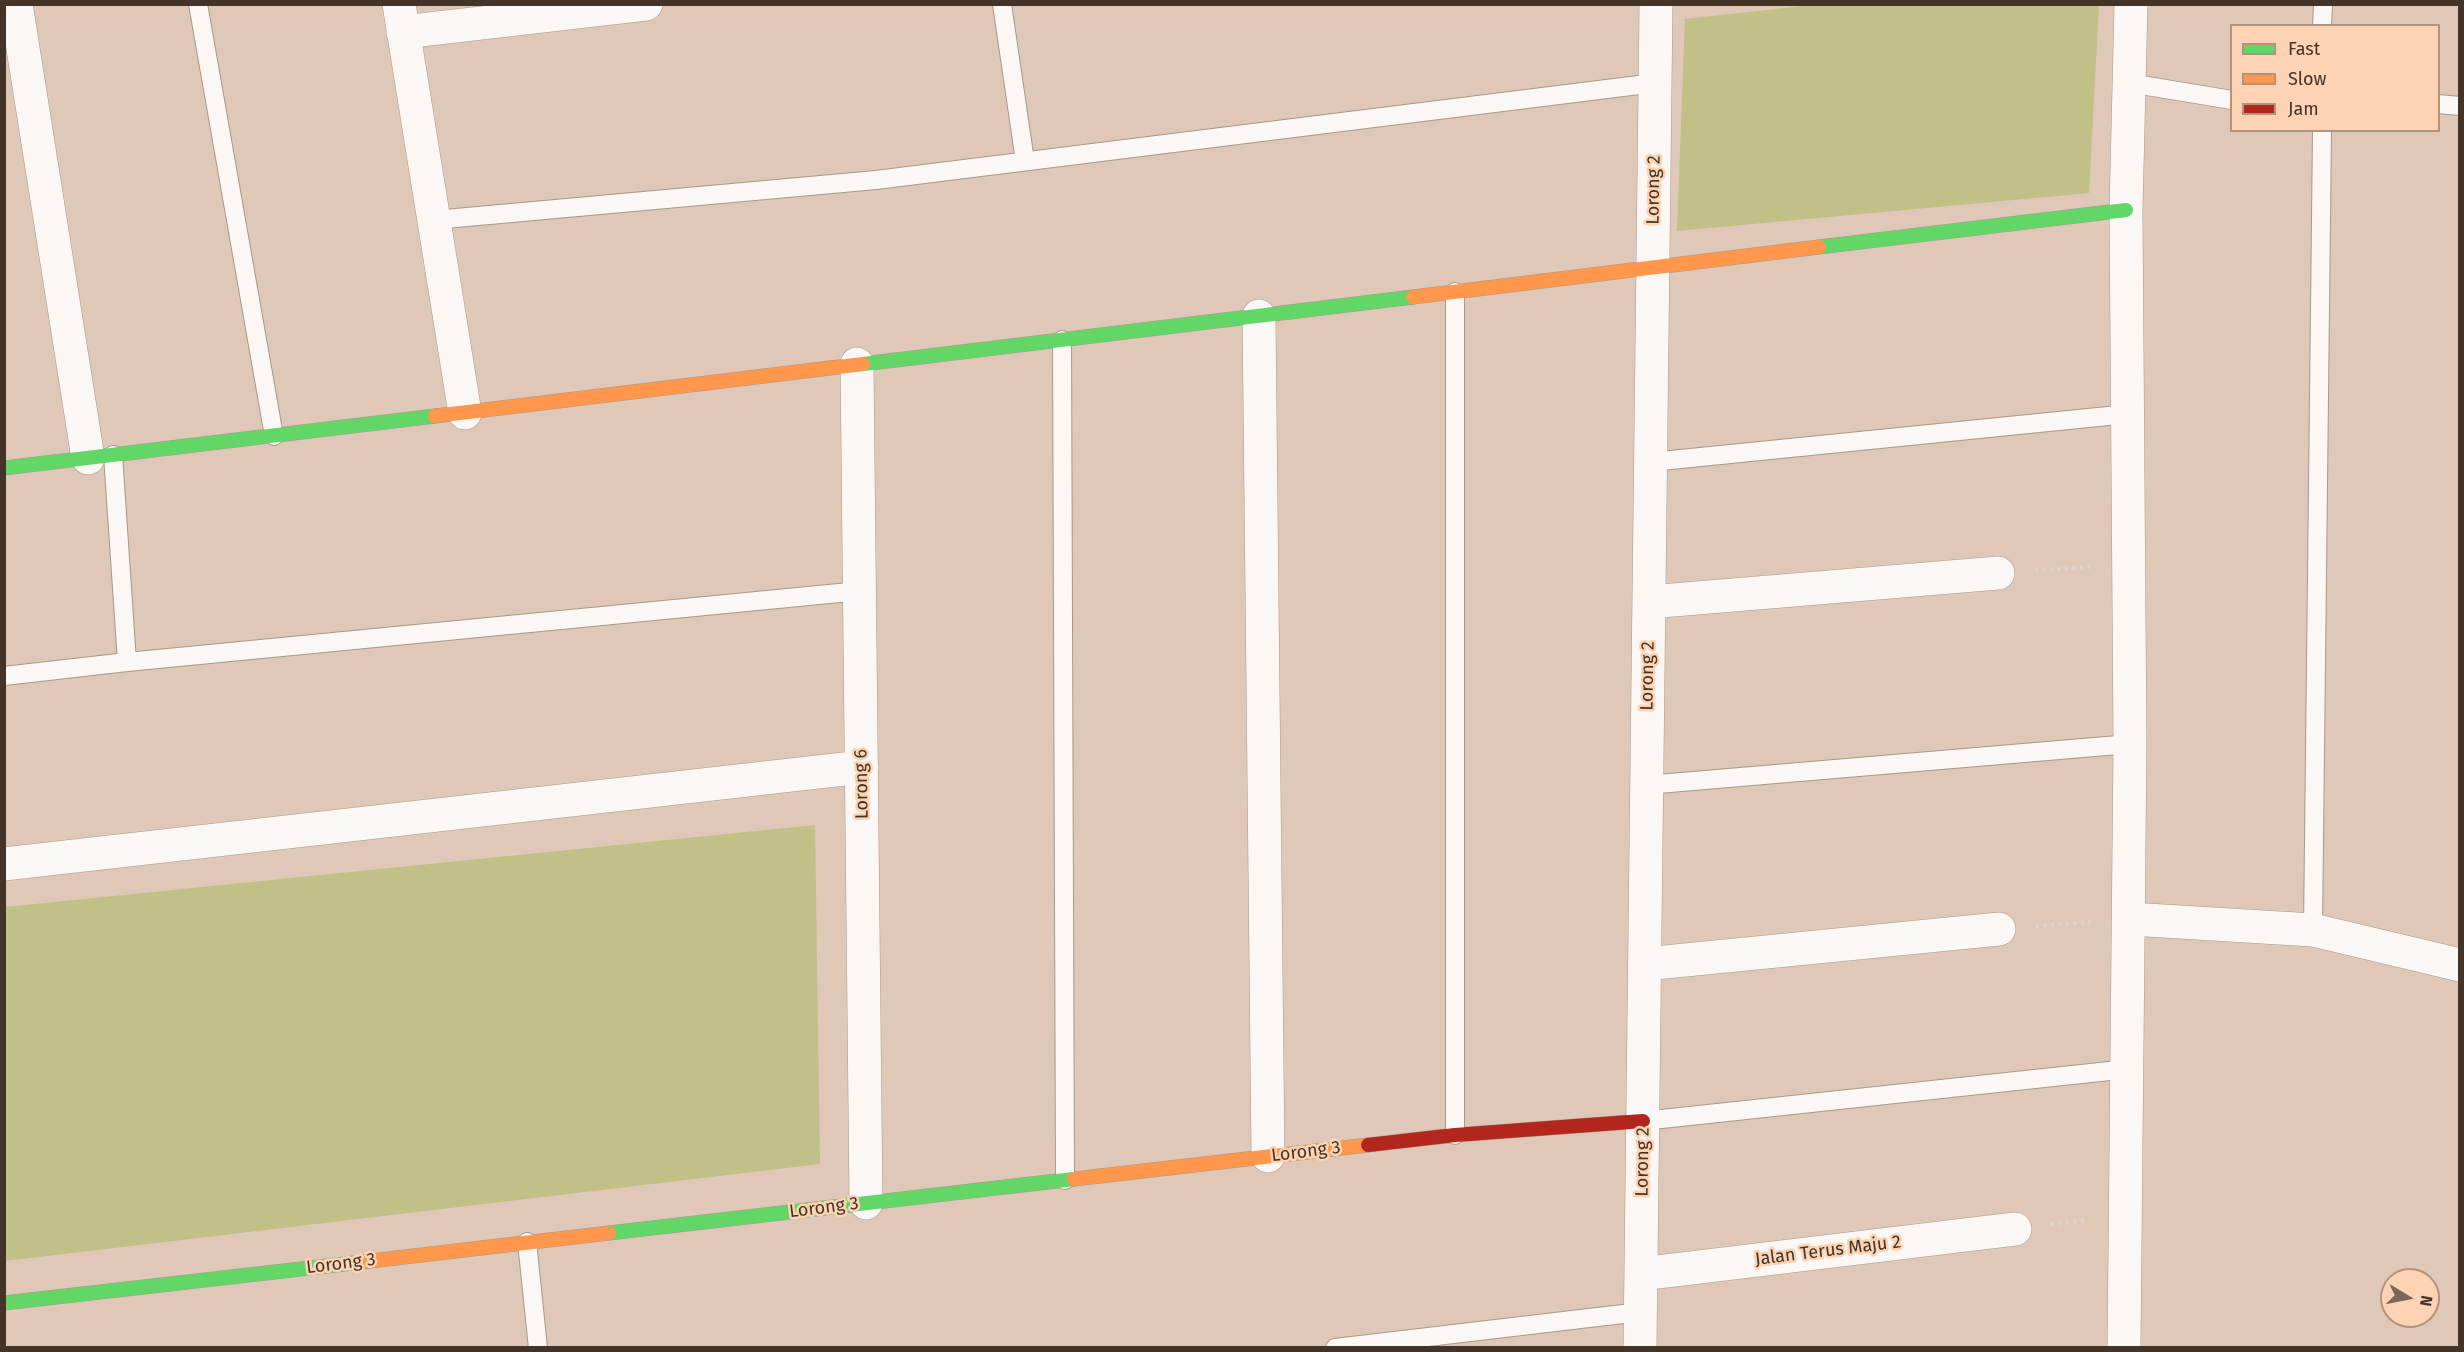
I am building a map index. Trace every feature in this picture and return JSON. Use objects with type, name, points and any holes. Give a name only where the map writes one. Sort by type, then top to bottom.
[{"type":"street","points":[[16,4],[100,457]]},
{"type":"street","points":[[465,413],[401,18],[646,4]]},
{"type":"street","name":"Lorong 2","points":[[1640,1347],[1656,4]]},
{"type":"street","points":[[2124,1347],[2130,919],[2130,564],[2126,210],[2131,4]]},
{"type":"street","points":[[4,468],[2126,210]]},
{"type":"street","points":[[1259,316],[1268,1156]]},
{"type":"street","name":"Lorong 6","points":[[857,364],[866,1203]]},
{"type":"street","points":[[1649,602],[1998,573]]},
{"type":"street","points":[[4,864],[862,767]]},
{"type":"street","points":[[2130,919],[2313,930],[2460,965]]},
{"type":"street","points":[[1645,964],[1999,929]]},
{"type":"street","name":"Lorong 3","points":[[4,1303],[1455,1135],[1643,1121]]},
{"type":"street","name":"Jalan Terus Maju 2","points":[[1641,1274],[2015,1229]]},
{"type":"lane","points":[[198,4],[274,436]]},
{"type":"lane","points":[[1002,4],[1025,161]]},
{"type":"lane","points":[[2322,24],[2323,4]]},
{"type":"lane","points":[[434,220],[876,180],[1655,83]]},
{"type":"lane","points":[[2129,83],[2230,100]]},
{"type":"lane","points":[[2440,104],[2460,106]]},
{"type":"lane","points":[[2313,930],[2322,132]]},
{"type":"lane","points":[[1455,292],[1455,1135]]},
{"type":"lane","points":[[1062,340],[1065,1180]]},
{"type":"lane","points":[[1651,462],[2128,414]]},
{"type":"lane","points":[[100,457],[127,662]]},
{"type":"lane","points":[[4,676],[860,591]]},
{"type":"lane","points":[[1646,785],[2130,744]]},
{"type":"lane","points":[[1643,1121],[2128,1069]]},
{"type":"lane","points":[[527,1242],[538,1347]]},
{"type":"lane","points":[[1335,1347],[1640,1312]]},
{"type":"path","points":[[1998,573],[2130,564]]},
{"type":"path","points":[[1999,929],[2130,919]]},
{"type":"path","points":[[2015,1229],[2126,1215]]},
{"type":"green space","points":[[1812,5],[2099,5],[2089,193],[1677,231],[1685,19]]},
{"type":"green space","points":[[815,825],[820,1164],[5,1261],[5,907]]},
{"type":"traffic: fast","points":[[1819,247],[2126,210]]},
{"type":"traffic: fast","points":[[863,364],[1413,297]]},
{"type":"traffic: fast","points":[[4,468],[435,416]]},
{"type":"traffic: fast","points":[[609,1233],[1074,1179]]},
{"type":"traffic: fast","points":[[4,1303],[362,1262]]},
{"type":"traffic: slow","points":[[1413,297],[1819,247]]},
{"type":"traffic: slow","points":[[435,416],[863,364]]},
{"type":"traffic: slow","points":[[1074,1179],[1368,1145]]},
{"type":"traffic: slow","points":[[362,1262],[609,1233]]},
{"type":"traffic: jam","points":[[1368,1145],[1455,1135],[1643,1121]]}]
